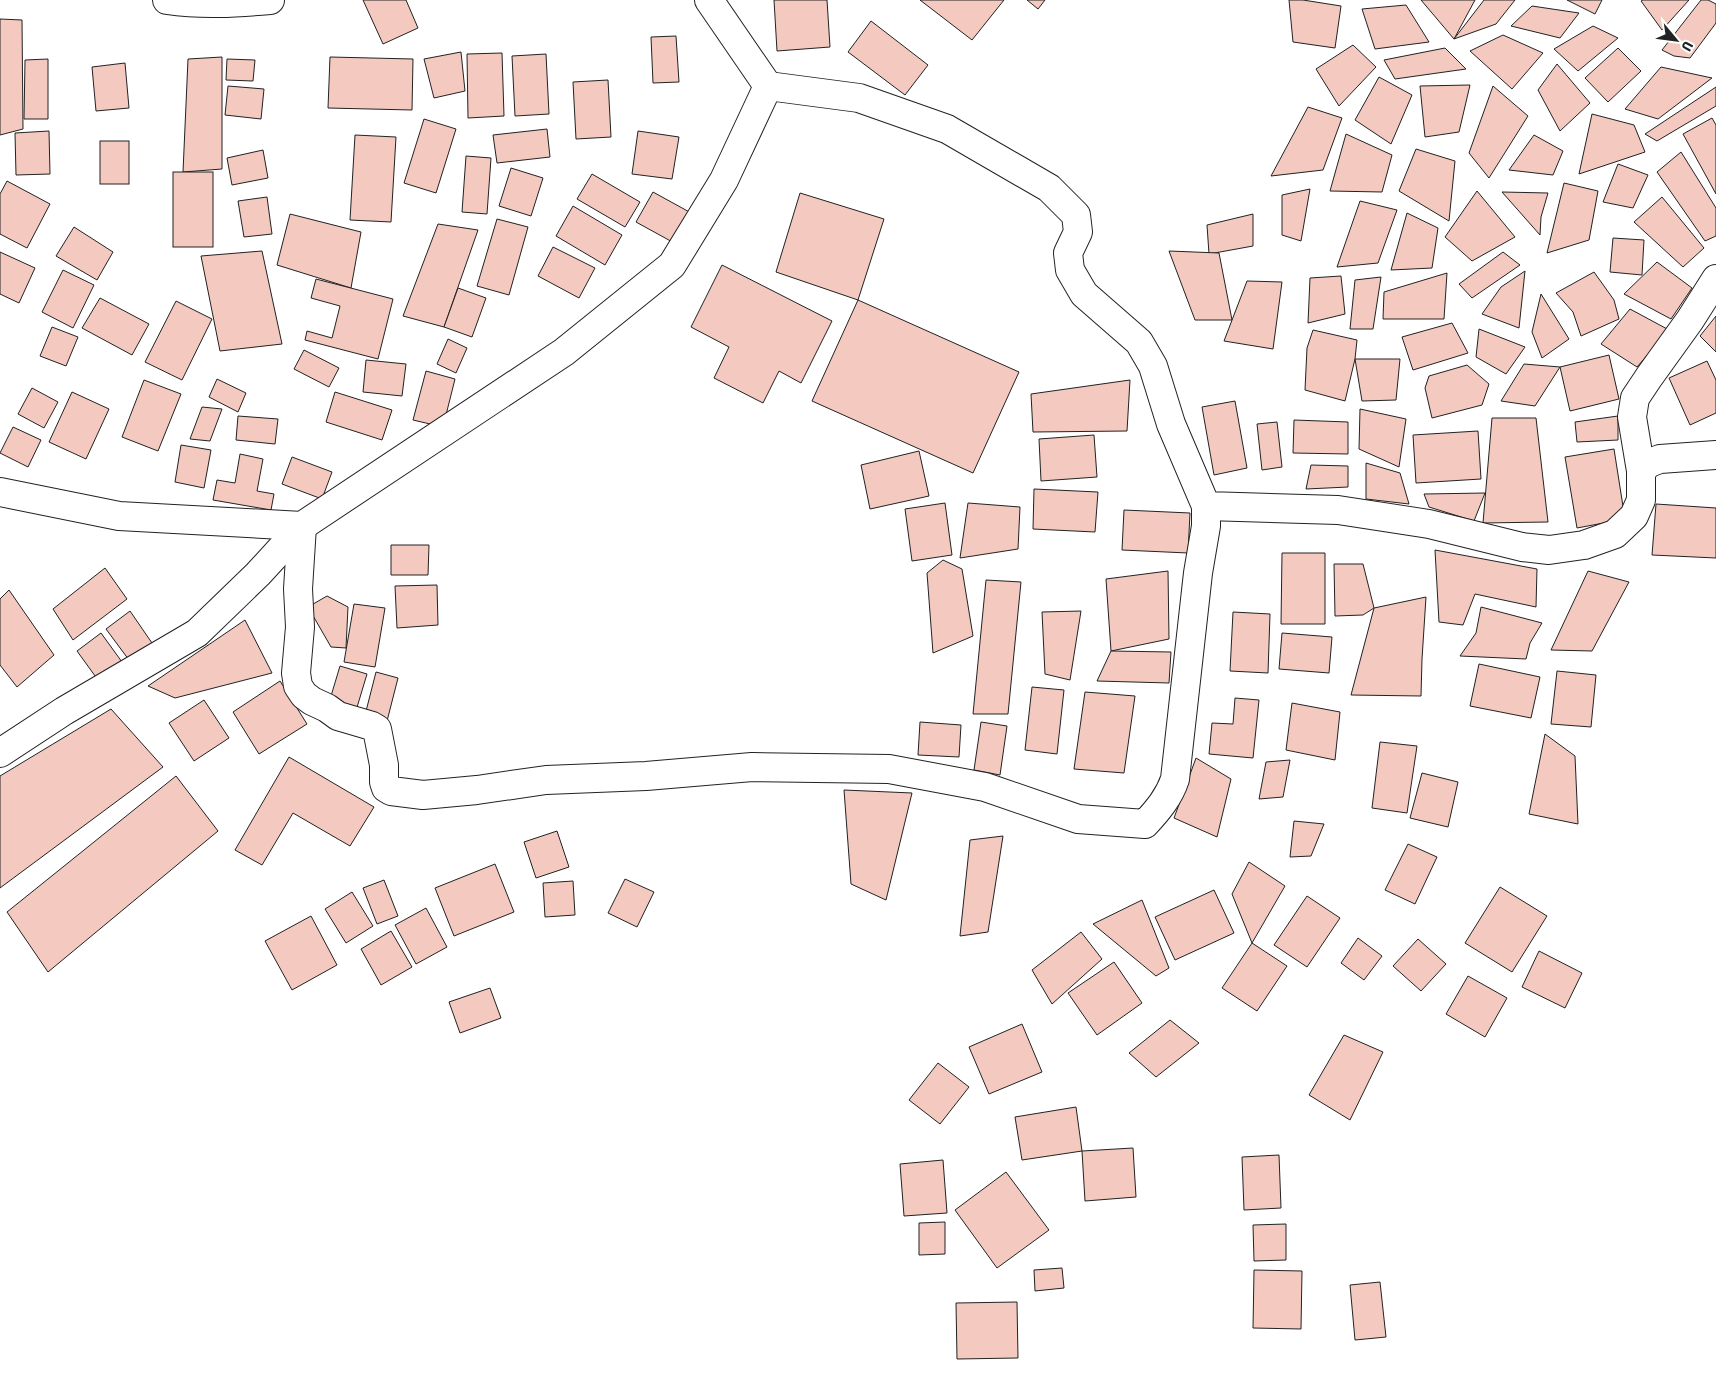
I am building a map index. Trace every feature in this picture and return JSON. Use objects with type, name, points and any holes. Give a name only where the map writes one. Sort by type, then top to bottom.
[{"type":"street","points":[[167,0],[229,4],[270,0]]},
{"type":"street","points":[[302,526],[298,589],[300,628],[296,673],[298,686],[304,695],[312,701],[338,716],[377,729],[384,765],[384,782],[386,788],[391,791],[424,795],[477,790],[546,780],[646,776],[752,766],[889,769],[985,787],[1078,818],[1145,824],[1157,811],[1171,791],[1175,779],[1198,573],[1206,526],[1206,506],[1171,424],[1153,366],[1138,342],[1084,294],[1070,270],[1068,253],[1078,232],[1076,215],[1049,188],[947,129],[859,98],[768,86],[709,0]]},
{"type":"street","points":[[0,752],[64,711],[197,633],[258,574],[302,526],[564,352],[672,265],[724,180],[768,86]]},
{"type":"street","points":[[1206,506],[1338,510],[1429,524],[1522,547],[1549,550],[1584,545],[1616,534],[1634,516],[1641,500],[1641,472],[1632,417],[1635,398],[1690,320],[1716,279]]},
{"type":"street","points":[[1641,472],[1649,463],[1660,459],[1716,455]]},
{"type":"street","points":[[0,492],[118,516],[302,526]]},
{"type":"building","points":[[363,0],[406,0],[418,28],[383,44]]},
{"type":"building","points":[[774,0],[827,0],[830,47],[777,51]]},
{"type":"building","points":[[920,0],[1004,0],[972,40]]},
{"type":"building","points":[[1027,0],[1045,0],[1038,9]]},
{"type":"building","points":[[1289,0],[1303,0],[1341,6],[1335,48],[1293,42]]},
{"type":"building","points":[[1421,0],[1475,0],[1454,39]]},
{"type":"building","points":[[1484,0],[1515,0],[1496,24],[1454,39]]},
{"type":"building","points":[[1567,0],[1602,0],[1595,14]]},
{"type":"building","points":[[1689,0],[1662,30],[1641,1]]},
{"type":"building","points":[[1701,0],[1708,0],[1716,4],[1716,23],[1690,58],[1674,56],[1662,50]]},
{"type":"building","points":[[1406,5],[1429,42],[1375,49],[1362,9]]},
{"type":"building","points":[[1532,6],[1579,13],[1560,38],[1511,26]]},
{"type":"building","points":[[0,19],[22,20],[23,129],[0,135]]},
{"type":"building","points":[[871,21],[928,65],[905,95],[848,52]]},
{"type":"building","points":[[1593,26],[1618,38],[1578,71],[1554,49]]},
{"type":"building","points":[[1503,35],[1543,53],[1512,89],[1470,51]]},
{"type":"building","points":[[676,36],[679,82],[653,83],[651,37]]},
{"type":"building","points":[[1353,45],[1376,67],[1339,106],[1316,69]]},
{"type":"building","points":[[1445,48],[1466,69],[1395,79],[1384,60]]},
{"type":"building","points":[[1618,48],[1641,71],[1608,102],[1585,78]]},
{"type":"building","points":[[461,52],[465,91],[434,98],[424,59]]},
{"type":"building","points":[[502,53],[504,116],[468,118],[467,54]]},
{"type":"building","points":[[546,54],[549,114],[515,116],[512,56]]},
{"type":"building","points":[[222,57],[222,169],[183,172],[188,59]]},
{"type":"building","points":[[330,57],[413,59],[412,110],[328,108]]},
{"type":"building","points":[[48,59],[48,119],[24,119],[25,60]]},
{"type":"building","points":[[227,59],[255,60],[253,81],[226,80]]},
{"type":"building","points":[[125,63],[129,108],[96,111],[92,67]]},
{"type":"building","points":[[1557,64],[1590,103],[1560,131],[1538,90]]},
{"type":"building","points":[[1661,67],[1712,78],[1658,119],[1625,109]]},
{"type":"building","points":[[1379,77],[1412,95],[1391,144],[1355,120]]},
{"type":"building","points":[[608,80],[611,137],[576,139],[573,82]]},
{"type":"building","points":[[1470,85],[1459,132],[1425,137],[1420,86]]},
{"type":"building","points":[[228,86],[264,89],[261,119],[225,115]]},
{"type":"building","points":[[1493,86],[1528,116],[1489,178],[1469,153]]},
{"type":"building","points":[[1716,87],[1716,106],[1657,141],[1645,134]]},
{"type":"building","points":[[1308,107],[1342,118],[1323,170],[1271,176]]},
{"type":"building","points":[[1592,114],[1634,125],[1645,152],[1579,174]]},
{"type":"building","points":[[1712,118],[1716,125],[1716,194],[1683,134]]},
{"type":"building","points":[[424,119],[456,129],[436,193],[404,183]]},
{"type":"building","points":[[547,129],[550,157],[497,163],[493,135]]},
{"type":"building","points":[[49,131],[50,174],[16,175],[15,133]]},
{"type":"building","points":[[638,131],[679,137],[672,179],[632,174]]},
{"type":"building","points":[[1346,134],[1392,155],[1382,192],[1330,191]]},
{"type":"building","points":[[355,135],[396,137],[391,222],[350,220]]},
{"type":"building","points":[[1534,135],[1563,151],[1553,175],[1509,170]]},
{"type":"building","points":[[100,141],[129,141],[129,184],[100,184]]},
{"type":"building","points":[[1416,149],[1455,161],[1449,221],[1399,191]]},
{"type":"building","points":[[263,150],[268,178],[232,185],[227,158]]},
{"type":"building","points":[[1681,152],[1716,208],[1716,236],[1705,241],[1657,172]]},
{"type":"building","points":[[466,156],[491,158],[487,214],[462,212]]},
{"type":"building","points":[[1618,164],[1648,175],[1633,208],[1603,202]]},
{"type":"building","points":[[511,168],[543,178],[531,216],[499,206]]},
{"type":"building","points":[[173,172],[213,172],[213,247],[173,247]]},
{"type":"building","points":[[592,174],[640,202],[625,227],[577,199]]},
{"type":"building","points":[[7,181],[50,204],[27,248],[0,234],[0,194]]},
{"type":"building","points":[[1564,183],[1598,191],[1589,240],[1547,253]]},
{"type":"building","points":[[1310,189],[1301,241],[1282,235],[1282,195]]},
{"type":"building","points":[[1477,191],[1515,237],[1472,261],[1445,237]]},
{"type":"building","points":[[653,192],[693,214],[676,244],[636,222]]},
{"type":"building","points":[[1502,192],[1548,193],[1541,217],[1540,235]]},
{"type":"building","points":[[800,193],[884,219],[858,300],[776,272]]},
{"type":"building","points":[[267,197],[272,234],[244,237],[238,201]]},
{"type":"building","points":[[1662,197],[1704,248],[1683,267],[1634,222]]},
{"type":"building","points":[[1360,201],[1397,210],[1378,263],[1337,267]]},
{"type":"building","points":[[573,206],[622,235],[605,265],[556,236]]},
{"type":"building","points":[[1407,213],[1438,228],[1432,268],[1391,270]]},
{"type":"building","points":[[290,214],[361,232],[351,288],[277,265]]},
{"type":"building","points":[[1253,214],[1253,246],[1209,254],[1207,225]]},
{"type":"building","points":[[497,219],[528,227],[509,295],[477,286]]},
{"type":"building","points":[[438,224],[478,230],[444,327],[403,316]]},
{"type":"building","points":[[74,227],[113,252],[97,280],[56,256]]},
{"type":"building","points":[[1613,238],[1644,240],[1642,275],[1610,272]]},
{"type":"building","points":[[553,247],[595,268],[579,298],[538,276]]},
{"type":"building","points":[[262,251],[282,344],[220,351],[201,256]]},
{"type":"building","points":[[1169,251],[1219,253],[1232,320],[1195,320]]},
{"type":"building","points":[[0,252],[35,268],[19,303],[0,294]]},
{"type":"building","points":[[1503,252],[1520,265],[1472,298],[1459,284]]},
{"type":"building","points":[[1657,262],[1692,288],[1671,319],[1624,294]]},
{"type":"building","points":[[722,265],[832,321],[801,383],[779,371],[763,403],[714,378],[729,347],[691,327]]},
{"type":"building","points":[[63,270],[94,285],[73,328],[42,312]]},
{"type":"building","points":[[1525,271],[1519,328],[1482,314],[1501,287]]},
{"type":"building","points":[[1594,272],[1614,300],[1619,319],[1581,336],[1573,312],[1556,293]]},
{"type":"building","points":[[1447,273],[1444,319],[1383,319],[1384,292]]},
{"type":"building","points":[[1341,276],[1345,314],[1308,323],[1310,278]]},
{"type":"building","points":[[1381,277],[1373,329],[1350,329],[1355,280]]},
{"type":"building","points":[[316,279],[393,299],[378,359],[305,340],[307,331],[332,338],[340,306],[311,298]]},
{"type":"building","points":[[1247,281],[1282,282],[1273,349],[1224,341]]},
{"type":"building","points":[[458,288],[486,298],[472,337],[444,327]]},
{"type":"building","points":[[1541,294],[1569,339],[1542,358],[1532,332]]},
{"type":"building","points":[[100,298],[149,324],[132,355],[82,328]]},
{"type":"building","points":[[858,300],[1019,372],[973,473],[812,401]]},
{"type":"building","points":[[176,301],[212,319],[182,380],[145,362]]},
{"type":"building","points":[[1630,309],[1669,330],[1637,367],[1601,344]]},
{"type":"building","points":[[1716,316],[1716,352],[1700,336]]},
{"type":"building","points":[[1452,323],[1468,353],[1413,370],[1402,337]]},
{"type":"building","points":[[52,327],[78,337],[66,366],[40,356]]},
{"type":"building","points":[[1479,329],[1525,347],[1506,374],[1476,357]]},
{"type":"building","points":[[1313,330],[1357,340],[1355,359],[1345,401],[1305,390],[1307,348]]},
{"type":"building","points":[[448,339],[467,348],[456,373],[437,364]]},
{"type":"building","points":[[304,350],[339,368],[329,387],[294,369]]},
{"type":"building","points":[[1609,355],[1619,399],[1570,411],[1560,367]]},
{"type":"building","points":[[1355,359],[1400,359],[1396,400],[1362,401]]},
{"type":"building","points":[[366,360],[406,364],[402,396],[363,392]]},
{"type":"building","points":[[1707,361],[1716,380],[1716,413],[1690,425],[1669,378]]},
{"type":"building","points":[[1524,364],[1560,367],[1535,406],[1501,401]]},
{"type":"building","points":[[1467,365],[1489,384],[1482,405],[1432,418],[1425,388],[1429,376]]},
{"type":"building","points":[[426,371],[455,379],[443,427],[413,420]]},
{"type":"building","points":[[217,379],[246,393],[238,412],[209,397]]},
{"type":"building","points":[[144,380],[181,394],[158,451],[122,437]]},
{"type":"building","points":[[1130,380],[1127,431],[1033,432],[1031,394]]},
{"type":"building","points":[[32,388],[58,402],[44,428],[18,414]]},
{"type":"building","points":[[72,392],[109,409],[86,459],[49,442]]},
{"type":"building","points":[[335,392],[392,410],[382,440],[326,422]]},
{"type":"building","points":[[1235,401],[1247,468],[1214,475],[1202,407]]},
{"type":"building","points":[[202,407],[222,409],[210,441],[190,439]]},
{"type":"building","points":[[1360,409],[1406,419],[1399,467],[1359,449]]},
{"type":"building","points":[[238,416],[278,419],[275,444],[236,440]]},
{"type":"building","points":[[1618,416],[1618,440],[1577,442],[1575,422]]},
{"type":"building","points":[[1492,418],[1536,418],[1548,522],[1483,523]]},
{"type":"building","points":[[1294,420],[1348,422],[1348,454],[1293,453]]},
{"type":"building","points":[[1277,422],[1282,467],[1262,470],[1257,424]]},
{"type":"building","points":[[13,427],[41,440],[28,467],[0,453]]},
{"type":"building","points":[[1478,431],[1481,479],[1416,483],[1413,435]]},
{"type":"building","points":[[1094,435],[1097,477],[1041,481],[1039,439]]},
{"type":"building","points":[[181,445],[211,450],[204,488],[175,482]]},
{"type":"building","points":[[1614,449],[1625,519],[1577,528],[1565,457]]},
{"type":"building","points":[[919,451],[929,496],[870,509],[861,465]]},
{"type":"building","points":[[240,454],[263,459],[257,491],[274,494],[271,510],[213,500],[217,480],[235,483]]},
{"type":"building","points":[[292,457],[332,472],[322,499],[282,484]]},
{"type":"building","points":[[1366,463],[1400,473],[1409,504],[1366,499]]},
{"type":"building","points":[[1311,465],[1348,466],[1348,487],[1306,489]]},
{"type":"building","points":[[1034,489],[1098,492],[1095,532],[1033,529]]},
{"type":"building","points":[[1485,493],[1474,521],[1429,507],[1424,494]]},
{"type":"building","points":[[945,503],[952,555],[912,561],[905,509]]},
{"type":"building","points":[[968,503],[1020,507],[1018,549],[960,558]]},
{"type":"building","points":[[1656,504],[1716,508],[1716,558],[1652,555]]},
{"type":"building","points":[[1124,510],[1190,513],[1188,553],[1122,550]]},
{"type":"building","points":[[391,545],[429,545],[428,575],[391,575]]},
{"type":"building","points":[[1435,550],[1537,569],[1536,607],[1475,594],[1463,625],[1439,622]]},
{"type":"building","points":[[1282,553],[1325,553],[1325,624],[1281,624]]},
{"type":"building","points":[[943,560],[962,569],[973,636],[933,653],[927,573]]},
{"type":"building","points":[[1334,564],[1363,564],[1374,608],[1363,615],[1335,616]]},
{"type":"building","points":[[105,568],[127,599],[73,640],[53,609]]},
{"type":"building","points":[[1168,571],[1169,639],[1111,651],[1106,579]]},
{"type":"building","points":[[1588,571],[1629,582],[1592,651],[1551,650]]},
{"type":"building","points":[[986,580],[1021,582],[1008,714],[973,714]]},
{"type":"building","points":[[437,585],[438,625],[397,628],[395,586]]},
{"type":"building","points":[[9,590],[54,655],[17,687],[0,665],[0,599]]},
{"type":"building","points":[[327,596],[348,607],[346,648],[331,647],[308,607]]},
{"type":"building","points":[[1426,597],[1421,696],[1351,695],[1374,608]]},
{"type":"building","points":[[354,604],[385,608],[375,667],[344,662]]},
{"type":"building","points":[[1481,607],[1542,623],[1530,643],[1526,659],[1460,656],[1476,633]]},
{"type":"building","points":[[130,611],[152,643],[129,660],[106,629]]},
{"type":"building","points":[[1081,611],[1070,680],[1045,674],[1042,612]]},
{"type":"building","points":[[1233,612],[1270,614],[1268,673],[1230,671]]},
{"type":"building","points":[[245,620],[272,673],[175,698],[148,686]]},
{"type":"building","points":[[101,633],[122,662],[98,680],[77,651]]},
{"type":"building","points":[[1282,633],[1332,637],[1329,673],[1279,669]]},
{"type":"building","points":[[1111,651],[1171,652],[1169,683],[1097,681]]},
{"type":"building","points":[[1479,664],[1540,677],[1531,718],[1470,706]]},
{"type":"building","points":[[340,666],[367,674],[355,714],[328,706]]},
{"type":"building","points":[[1557,671],[1596,675],[1591,727],[1551,724]]},
{"type":"building","points":[[376,672],[398,678],[386,725],[364,719]]},
{"type":"building","points":[[280,681],[307,724],[259,754],[233,712]]},
{"type":"building","points":[[1032,687],[1064,690],[1057,754],[1025,750]]},
{"type":"building","points":[[1085,692],[1135,696],[1124,773],[1074,769]]},
{"type":"building","points":[[1235,698],[1259,700],[1253,758],[1209,754],[1212,723],[1233,724]]},
{"type":"building","points":[[204,700],[229,738],[194,761],[169,723]]},
{"type":"building","points":[[1292,703],[1340,712],[1335,760],[1286,750]]},
{"type":"building","points":[[111,709],[163,767],[0,888],[0,776]]},
{"type":"building","points":[[920,722],[961,725],[959,757],[918,755]]},
{"type":"building","points":[[981,722],[1007,726],[1000,775],[974,770]]},
{"type":"building","points":[[1545,734],[1575,756],[1578,824],[1529,814]]},
{"type":"building","points":[[1380,742],[1417,746],[1407,813],[1372,808]]},
{"type":"building","points":[[289,757],[374,807],[350,846],[293,813],[262,865],[235,850]]},
{"type":"building","points":[[1196,758],[1231,779],[1217,837],[1174,818]]},
{"type":"building","points":[[1290,760],[1283,797],[1259,799],[1266,762]]},
{"type":"building","points":[[1422,773],[1458,782],[1448,827],[1410,818]]},
{"type":"building","points":[[176,776],[218,831],[48,972],[7,912]]},
{"type":"building","points":[[844,790],[912,793],[886,900],[851,884]]},
{"type":"building","points":[[1294,821],[1324,824],[1311,856],[1290,857]]},
{"type":"building","points":[[557,831],[569,867],[536,878],[524,842]]},
{"type":"building","points":[[1003,836],[988,932],[960,936],[970,840]]},
{"type":"building","points":[[1408,844],[1437,857],[1415,904],[1385,890]]},
{"type":"building","points":[[1249,862],[1285,886],[1252,943],[1232,894]]},
{"type":"building","points":[[495,864],[514,912],[454,936],[435,888]]},
{"type":"building","points":[[625,879],[654,892],[637,927],[608,913]]},
{"type":"building","points":[[384,880],[398,916],[377,924],[363,888]]},
{"type":"building","points":[[573,881],[575,915],[545,917],[543,883]]},
{"type":"building","points":[[1500,887],[1547,916],[1512,972],[1465,943]]},
{"type":"building","points":[[1214,890],[1234,933],[1175,960],[1155,917]]},
{"type":"building","points":[[352,892],[373,926],[346,943],[325,909]]},
{"type":"building","points":[[1307,896],[1340,918],[1307,967],[1274,945]]},
{"type":"building","points":[[1142,900],[1169,968],[1156,976],[1093,924]]},
{"type":"building","points":[[426,908],[447,947],[416,964],[395,925]]},
{"type":"building","points":[[311,916],[337,965],[292,990],[265,941]]},
{"type":"building","points":[[391,931],[412,967],[381,985],[361,949]]},
{"type":"building","points":[[1081,932],[1102,959],[1052,1004],[1032,970]]},
{"type":"building","points":[[1358,938],[1382,956],[1364,980],[1341,963]]},
{"type":"building","points":[[1418,939],[1446,964],[1421,991],[1393,966]]},
{"type":"building","points":[[1252,943],[1287,966],[1257,1011],[1222,988]]},
{"type":"building","points":[[1539,951],[1582,973],[1565,1008],[1522,987]]},
{"type":"building","points":[[1114,962],[1142,1003],[1097,1035],[1068,993]]},
{"type":"building","points":[[1468,976],[1507,998],[1485,1037],[1446,1014]]},
{"type":"building","points":[[490,988],[501,1018],[460,1033],[449,1002]]},
{"type":"building","points":[[1170,1020],[1199,1043],[1156,1077],[1129,1053]]},
{"type":"building","points":[[1022,1024],[1042,1072],[989,1094],[969,1047]]},
{"type":"building","points":[[1344,1035],[1383,1052],[1350,1120],[1309,1095]]},
{"type":"building","points":[[938,1063],[969,1087],[940,1124],[909,1100]]},
{"type":"building","points":[[1076,1107],[1082,1151],[1022,1160],[1015,1117]]},
{"type":"building","points":[[1133,1148],[1136,1197],[1085,1201],[1082,1151]]},
{"type":"building","points":[[1279,1155],[1281,1208],[1244,1210],[1242,1157]]},
{"type":"building","points":[[943,1160],[947,1213],[904,1216],[900,1164]]},
{"type":"building","points":[[1006,1172],[1049,1230],[997,1268],[955,1210]]},
{"type":"building","points":[[945,1222],[945,1254],[919,1255],[919,1223]]},
{"type":"building","points":[[1286,1224],[1286,1260],[1254,1261],[1253,1225]]},
{"type":"building","points":[[1062,1268],[1064,1288],[1035,1291],[1034,1270]]},
{"type":"building","points":[[1254,1270],[1302,1271],[1301,1329],[1253,1328]]},
{"type":"building","points":[[1380,1282],[1386,1337],[1355,1340],[1350,1285]]},
{"type":"building","points":[[1017,1302],[1018,1358],[957,1359],[956,1303]]}]
